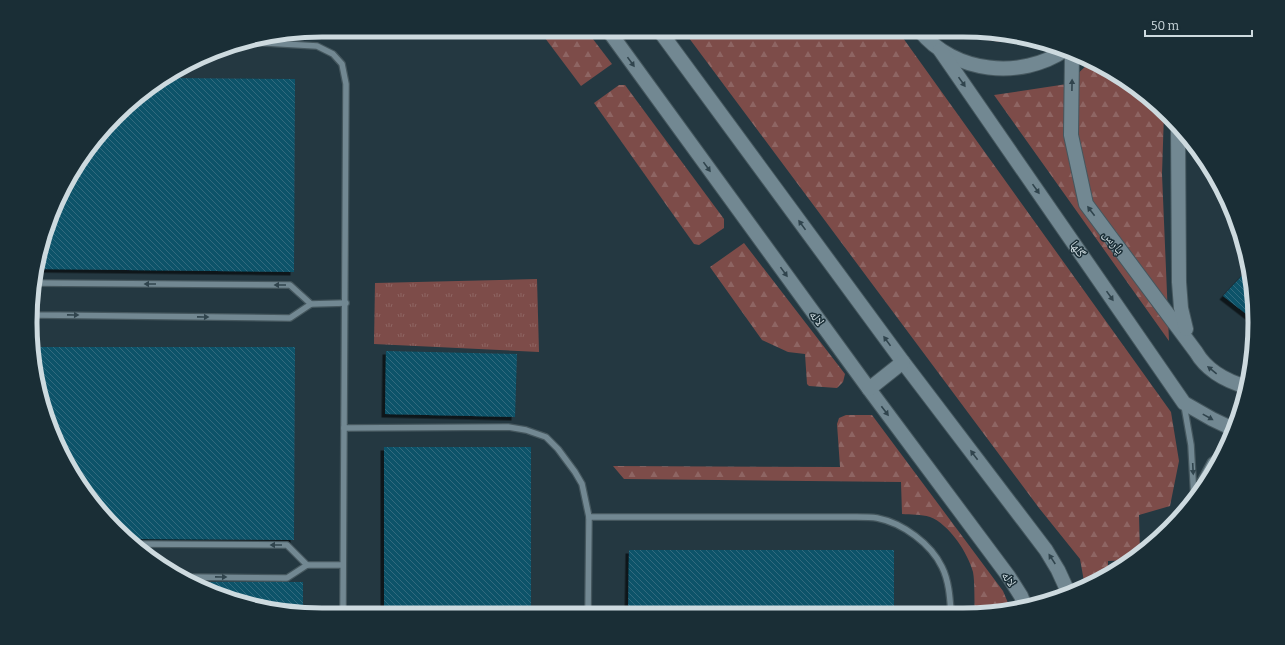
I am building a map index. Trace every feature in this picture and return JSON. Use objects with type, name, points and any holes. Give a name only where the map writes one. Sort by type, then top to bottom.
[{"type":"street","name":"لاله","points":[[613,37],[869,389],[1009,577],[1023,602]]},
{"type":"street","points":[[664,37],[903,362],[1046,550],[1066,588]]},
{"type":"street","points":[[926,37],[940,50],[967,63],[996,69],[1026,67],[1059,54]]},
{"type":"street","name":"گلها","points":[[940,50],[1184,402],[1228,427]]},
{"type":"street","name":"پارس","points":[[1072,59],[1071,135],[1086,204],[1202,362],[1219,376],[1241,385]]},
{"type":"street","points":[[1178,135],[1179,282],[1181,308],[1186,329]]},
{"type":"street","points":[[869,389],[903,362]]},
{"type":"lane","points":[[264,43],[318,46],[333,54],[342,64],[346,84],[346,303],[343,608]]},
{"type":"lane","points":[[39,283],[290,285],[311,304]]},
{"type":"lane","points":[[37,315],[290,318],[311,304],[346,303]]},
{"type":"lane","points":[[1184,402],[1191,445],[1194,490]]},
{"type":"lane","points":[[344,428],[508,427],[538,433],[546,437],[558,449],[582,484],[588,517],[588,608]]},
{"type":"lane","points":[[588,517],[878,518],[895,524],[917,537],[932,550],[943,568],[948,587],[950,608]]},
{"type":"lane","points":[[143,544],[287,545],[307,565]]},
{"type":"lane","points":[[193,577],[287,578],[307,565],[343,565]]},
{"type":"green space","points":[[544,37],[591,37],[612,64],[581,86]]},
{"type":"green space","points":[[688,37],[902,37],[1171,412],[1179,461],[1170,506],[1139,515],[1140,546],[1121,560],[1108,561],[1108,568],[1084,581],[1080,559],[1039,508]]},
{"type":"green space","points":[[982,38],[1017,42],[1006,42]]},
{"type":"green space","points":[[1087,65],[1121,85],[1151,108],[1164,121],[1162,174],[1169,341],[994,95],[1067,84]]},
{"type":"green space","points":[[619,85],[625,85],[724,219],[724,228],[699,245],[694,244],[594,103]]},
{"type":"green space","points":[[744,243],[845,374],[843,382],[837,388],[809,386],[807,384],[805,354],[788,352],[762,340],[710,267]]},
{"type":"green space","points":[[537,279],[539,352],[374,344],[375,283]]},
{"type":"green space","points":[[846,415],[872,415],[1003,591],[1009,605],[975,607],[973,572],[967,556],[951,532],[937,521],[927,516],[902,514],[901,482],[624,479],[613,466],[840,467],[837,424],[839,418]]},
{"type":"building","points":[[175,78],[295,79],[294,272],[42,269],[52,231],[66,196],[75,180],[85,164],[108,134],[134,108],[149,96]]},
{"type":"building","points":[[1244,273],[1248,315],[1223,296]]},
{"type":"building","points":[[38,347],[295,347],[294,540],[137,539],[108,511],[96,496],[85,481],[66,449],[52,414],[42,378]]},
{"type":"building","points":[[386,351],[517,354],[515,417],[385,414]]},
{"type":"building","points":[[384,447],[531,447],[531,606],[384,606]]},
{"type":"building","points":[[629,550],[894,550],[894,608],[628,608]]},
{"type":"building","points":[[203,582],[303,582],[303,607],[267,603],[231,593]]}]
